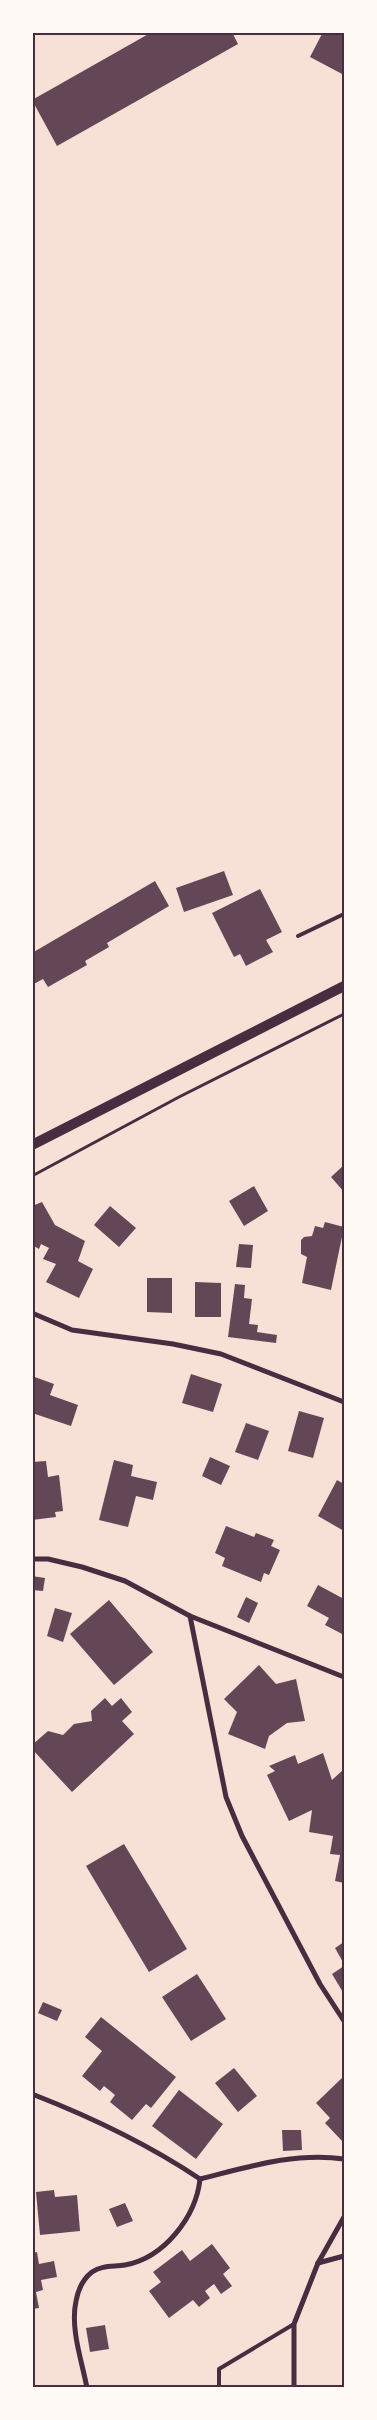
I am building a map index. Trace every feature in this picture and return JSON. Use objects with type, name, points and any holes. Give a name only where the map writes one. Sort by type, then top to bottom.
[{"type":"main road","points":[[32,1145],[92,1112],[344,986]]},
{"type":"street","points":[[32,1313],[72,1330],[173,1344],[221,1354],[344,1402]]},
{"type":"street","points":[[32,1559],[48,1559],[82,1567],[125,1581],[190,1616],[344,1677]]},
{"type":"street","points":[[190,1616],[226,1796],[242,1836],[320,1984],[344,2021]]},
{"type":"street","points":[[32,2094],[80,2113],[131,2138],[170,2158],[200,2179],[269,2161],[322,2156],[344,2159]]},
{"type":"street","points":[[87,2388],[75,2330],[75,2303],[86,2277],[99,2269],[125,2265],[161,2249],[177,2232],[198,2196],[200,2179]]},
{"type":"street","points":[[294,2388],[294,2324],[318,2262],[344,2218]]},
{"type":"street","points":[[318,2262],[344,2256]]},
{"type":"lane","points":[[298,936],[344,914]]},
{"type":"lane","points":[[219,2388],[219,2369],[294,2324]]},
{"type":"path","points":[[32,1176],[188,1093],[344,1014]]},
{"type":"building","points":[[152,32],[232,32],[238,44],[57,146],[32,100]]},
{"type":"building","points":[[323,32],[344,32],[344,75],[310,57]]},
{"type":"building","points":[[224,871],[233,895],[184,912],[176,888]]},
{"type":"building","points":[[155,881],[169,906],[107,943],[109,947],[85,961],[87,965],[48,987],[43,979],[32,985],[32,953]]},
{"type":"building","points":[[260,889],[282,932],[266,940],[273,952],[246,966],[240,954],[234,957],[212,913]]},
{"type":"building","points":[[344,1165],[344,1192],[331,1177]]},
{"type":"building","points":[[254,1186],[268,1211],[244,1226],[229,1201]]},
{"type":"building","points":[[42,1202],[55,1225],[85,1241],[78,1261],[93,1269],[79,1298],[46,1282],[56,1264],[43,1259],[49,1248],[41,1244],[39,1249],[32,1245],[32,1206]]},
{"type":"building","points":[[110,1206],[136,1228],[119,1247],[94,1225]]},
{"type":"building","points":[[325,1222],[344,1227],[331,1290],[302,1283],[307,1257],[301,1254],[301,1240],[304,1237],[312,1236],[315,1226],[323,1228]]},
{"type":"building","points":[[239,1244],[253,1245],[251,1268],[236,1267]]},
{"type":"building","points":[[147,1278],[172,1278],[172,1313],[147,1312]]},
{"type":"building","points":[[195,1282],[221,1283],[221,1317],[195,1317]]},
{"type":"building","points":[[235,1284],[245,1285],[244,1298],[252,1299],[249,1324],[258,1325],[257,1332],[277,1335],[276,1343],[228,1337]]},
{"type":"building","points":[[191,1374],[222,1384],[213,1412],[182,1403]]},
{"type":"building","points":[[32,1376],[54,1384],[50,1395],[78,1405],[71,1426],[32,1413]]},
{"type":"building","points":[[299,1411],[324,1418],[313,1458],[288,1451]]},
{"type":"building","points":[[246,1423],[269,1431],[258,1460],[235,1452]]},
{"type":"building","points":[[210,1457],[230,1466],[221,1485],[202,1476]]},
{"type":"building","points":[[114,1460],[133,1465],[131,1476],[157,1482],[153,1500],[136,1496],[128,1527],[99,1520]]},
{"type":"building","points":[[46,1461],[48,1477],[59,1475],[63,1511],[55,1512],[56,1517],[32,1520],[32,1462]]},
{"type":"building","points":[[337,1480],[344,1484],[344,1531],[318,1516]]},
{"type":"building","points":[[226,1526],[254,1537],[256,1533],[274,1540],[271,1546],[280,1550],[269,1575],[264,1573],[261,1582],[222,1566],[225,1558],[215,1553]]},
{"type":"building","points":[[32,1576],[45,1578],[43,1591],[32,1590]]},
{"type":"building","points":[[318,1585],[344,1599],[344,1635],[325,1625],[329,1618],[307,1606]]},
{"type":"building","points":[[246,1597],[258,1603],[249,1623],[237,1617]]},
{"type":"building","points":[[109,1600],[153,1652],[114,1685],[70,1634]]},
{"type":"building","points":[[55,1608],[72,1613],[63,1642],[47,1636]]},
{"type":"building","points":[[259,1665],[276,1684],[296,1679],[305,1721],[287,1723],[269,1736],[265,1749],[228,1734],[237,1712],[224,1699]]},
{"type":"building","points":[[105,1698],[112,1706],[121,1698],[132,1712],[122,1721],[134,1734],[72,1792],[32,1749],[32,1745],[48,1731],[63,1735],[74,1724],[92,1721],[91,1711]]},
{"type":"building","points":[[323,1753],[332,1780],[344,1769],[344,1883],[335,1881],[340,1855],[330,1854],[333,1836],[309,1832],[312,1810],[289,1821],[267,1775],[275,1771],[269,1766],[295,1755],[298,1764]]},
{"type":"building","points":[[124,1844],[187,1949],[149,1972],[86,1866]]},
{"type":"building","points":[[344,1942],[344,1964],[335,1948]]},
{"type":"building","points":[[344,1966],[344,1994],[332,1974]]},
{"type":"building","points":[[197,1974],[226,2019],[191,2041],[162,1997]]},
{"type":"building","points":[[43,2002],[62,2010],[57,2021],[38,2013]]},
{"type":"building","points":[[101,2017],[176,2077],[151,2108],[146,2104],[132,2120],[110,2102],[115,2095],[104,2086],[100,2091],[82,2076],[102,2051],[85,2037]]},
{"type":"building","points":[[234,2068],[257,2096],[238,2112],[215,2083]]},
{"type":"building","points":[[344,2076],[343,2142],[325,2123],[330,2118],[316,2103]]},
{"type":"building","points":[[179,2090],[223,2124],[196,2159],[152,2126]]},
{"type":"building","points":[[282,2130],[301,2130],[302,2150],[283,2151]]},
{"type":"building","points":[[54,2190],[55,2197],[77,2195],[80,2231],[40,2235],[36,2192]]},
{"type":"building","points":[[125,2203],[133,2221],[117,2227],[109,2209]]},
{"type":"building","points":[[212,2244],[230,2268],[223,2274],[232,2286],[221,2294],[214,2284],[205,2291],[210,2298],[199,2307],[193,2300],[169,2318],[149,2291],[161,2282],[153,2272],[182,2250],[190,2261]]},
{"type":"building","points":[[37,2252],[39,2264],[54,2261],[57,2277],[41,2280],[43,2290],[36,2292],[39,2308],[32,2309],[32,2253]]},
{"type":"building","points":[[105,2325],[109,2349],[90,2352],[86,2328]]}]
